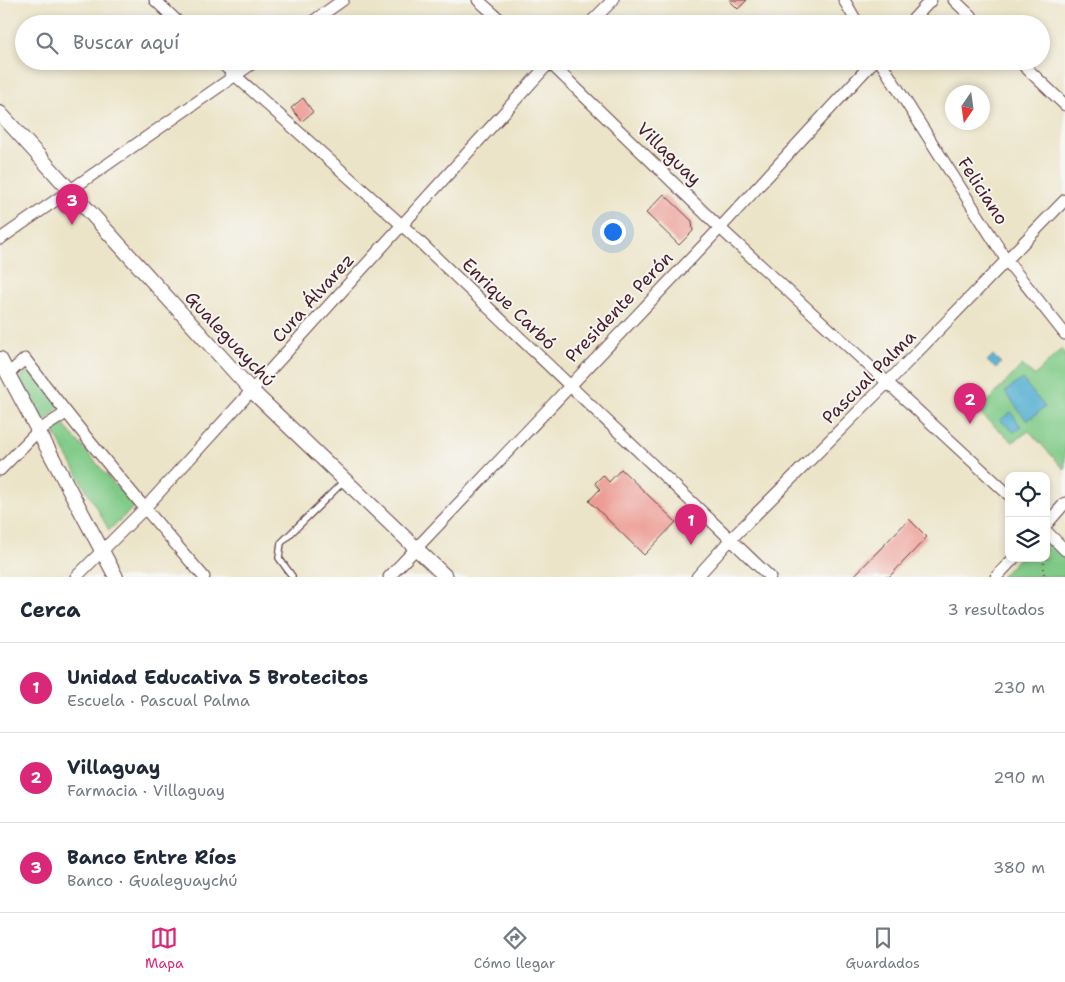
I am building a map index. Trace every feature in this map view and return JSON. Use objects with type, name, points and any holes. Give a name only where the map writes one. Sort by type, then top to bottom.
[{"type":"street","points":[[155,0],[171,15]]},
{"type":"street","points":[[322,15],[343,0]]},
{"type":"street","points":[[478,0],[495,15]]},
{"type":"street","points":[[598,15],[613,0]]},
{"type":"street","points":[[844,0],[853,15]]},
{"type":"street","points":[[917,15],[931,0]]},
{"type":"street","points":[[954,0],[970,15]]},
{"type":"street","name":"Enrique Carbó","points":[[229,70],[403,226],[770,577]]},
{"type":"street","points":[[0,239],[243,70]]},
{"type":"street","name":"Cura Álvarez","points":[[76,577],[144,508],[252,391],[542,70]]},
{"type":"street","name":"Villaguay","points":[[557,70],[720,228],[1005,491]]},
{"type":"street","name":"Presidente Perón","points":[[389,577],[569,385],[720,228],[866,70]]},
{"type":"street","name":"Feliciano","points":[[886,70],[1007,260],[1065,334]]},
{"type":"street","points":[[1028,70],[1065,105]]},
{"type":"street","name":"Gualeguaychú","points":[[0,113],[252,391],[446,577]]},
{"type":"street","name":"Pascual Palma","points":[[697,577],[731,539],[888,382],[1065,200]]},
{"type":"street","points":[[0,359],[116,577]]},
{"type":"street","points":[[8,374],[25,359],[66,413],[144,508],[204,577]]},
{"type":"street","points":[[0,470],[38,431],[66,413]]},
{"type":"street","points":[[1050,521],[1065,504]]},
{"type":"street","points":[[1050,535],[1065,550]]},
{"type":"street","points":[[996,577],[1010,562]]},
{"type":"lane","points":[[292,576],[279,558],[281,543],[345,480]]},
{"type":"path","points":[[1044,562],[1044,577]]},
{"type":"green space","points":[[1061,349],[1065,354],[1065,470],[1029,431],[1013,442],[978,412],[1022,365],[1034,376]]},
{"type":"green space","points":[[31,369],[60,406],[45,422],[20,377]]},
{"type":"green space","points":[[62,423],[134,507],[109,530],[52,429]]},
{"type":"green space","points":[[1050,539],[1065,555],[1065,577],[1001,577],[1015,562],[1050,562]]},
{"type":"water","points":[[993,355],[1001,363],[996,369],[987,361]]},
{"type":"water","points":[[1022,379],[1045,407],[1027,421],[1005,392]]},
{"type":"water","points":[[1011,412],[1021,427],[1014,432],[1000,420]]},
{"type":"building","points":[[729,0],[747,0],[738,9]]},
{"type":"building","points":[[303,98],[313,112],[302,121],[291,108]]},
{"type":"building","points":[[664,194],[692,221],[693,231],[679,245],[646,213]]},
{"type":"building","points":[[621,469],[676,522],[644,555],[589,501],[600,489],[595,483],[603,475],[609,482]]},
{"type":"building","points":[[909,519],[927,537],[889,577],[853,577]]},
{"type":"place","name":"Banco Entre Ríos","points":[[72,225]]},
{"type":"place","name":"Villaguay","points":[[970,424]]},
{"type":"place","name":"Unidad Educativa 5 Brotecitos","points":[[691,545]]}]
